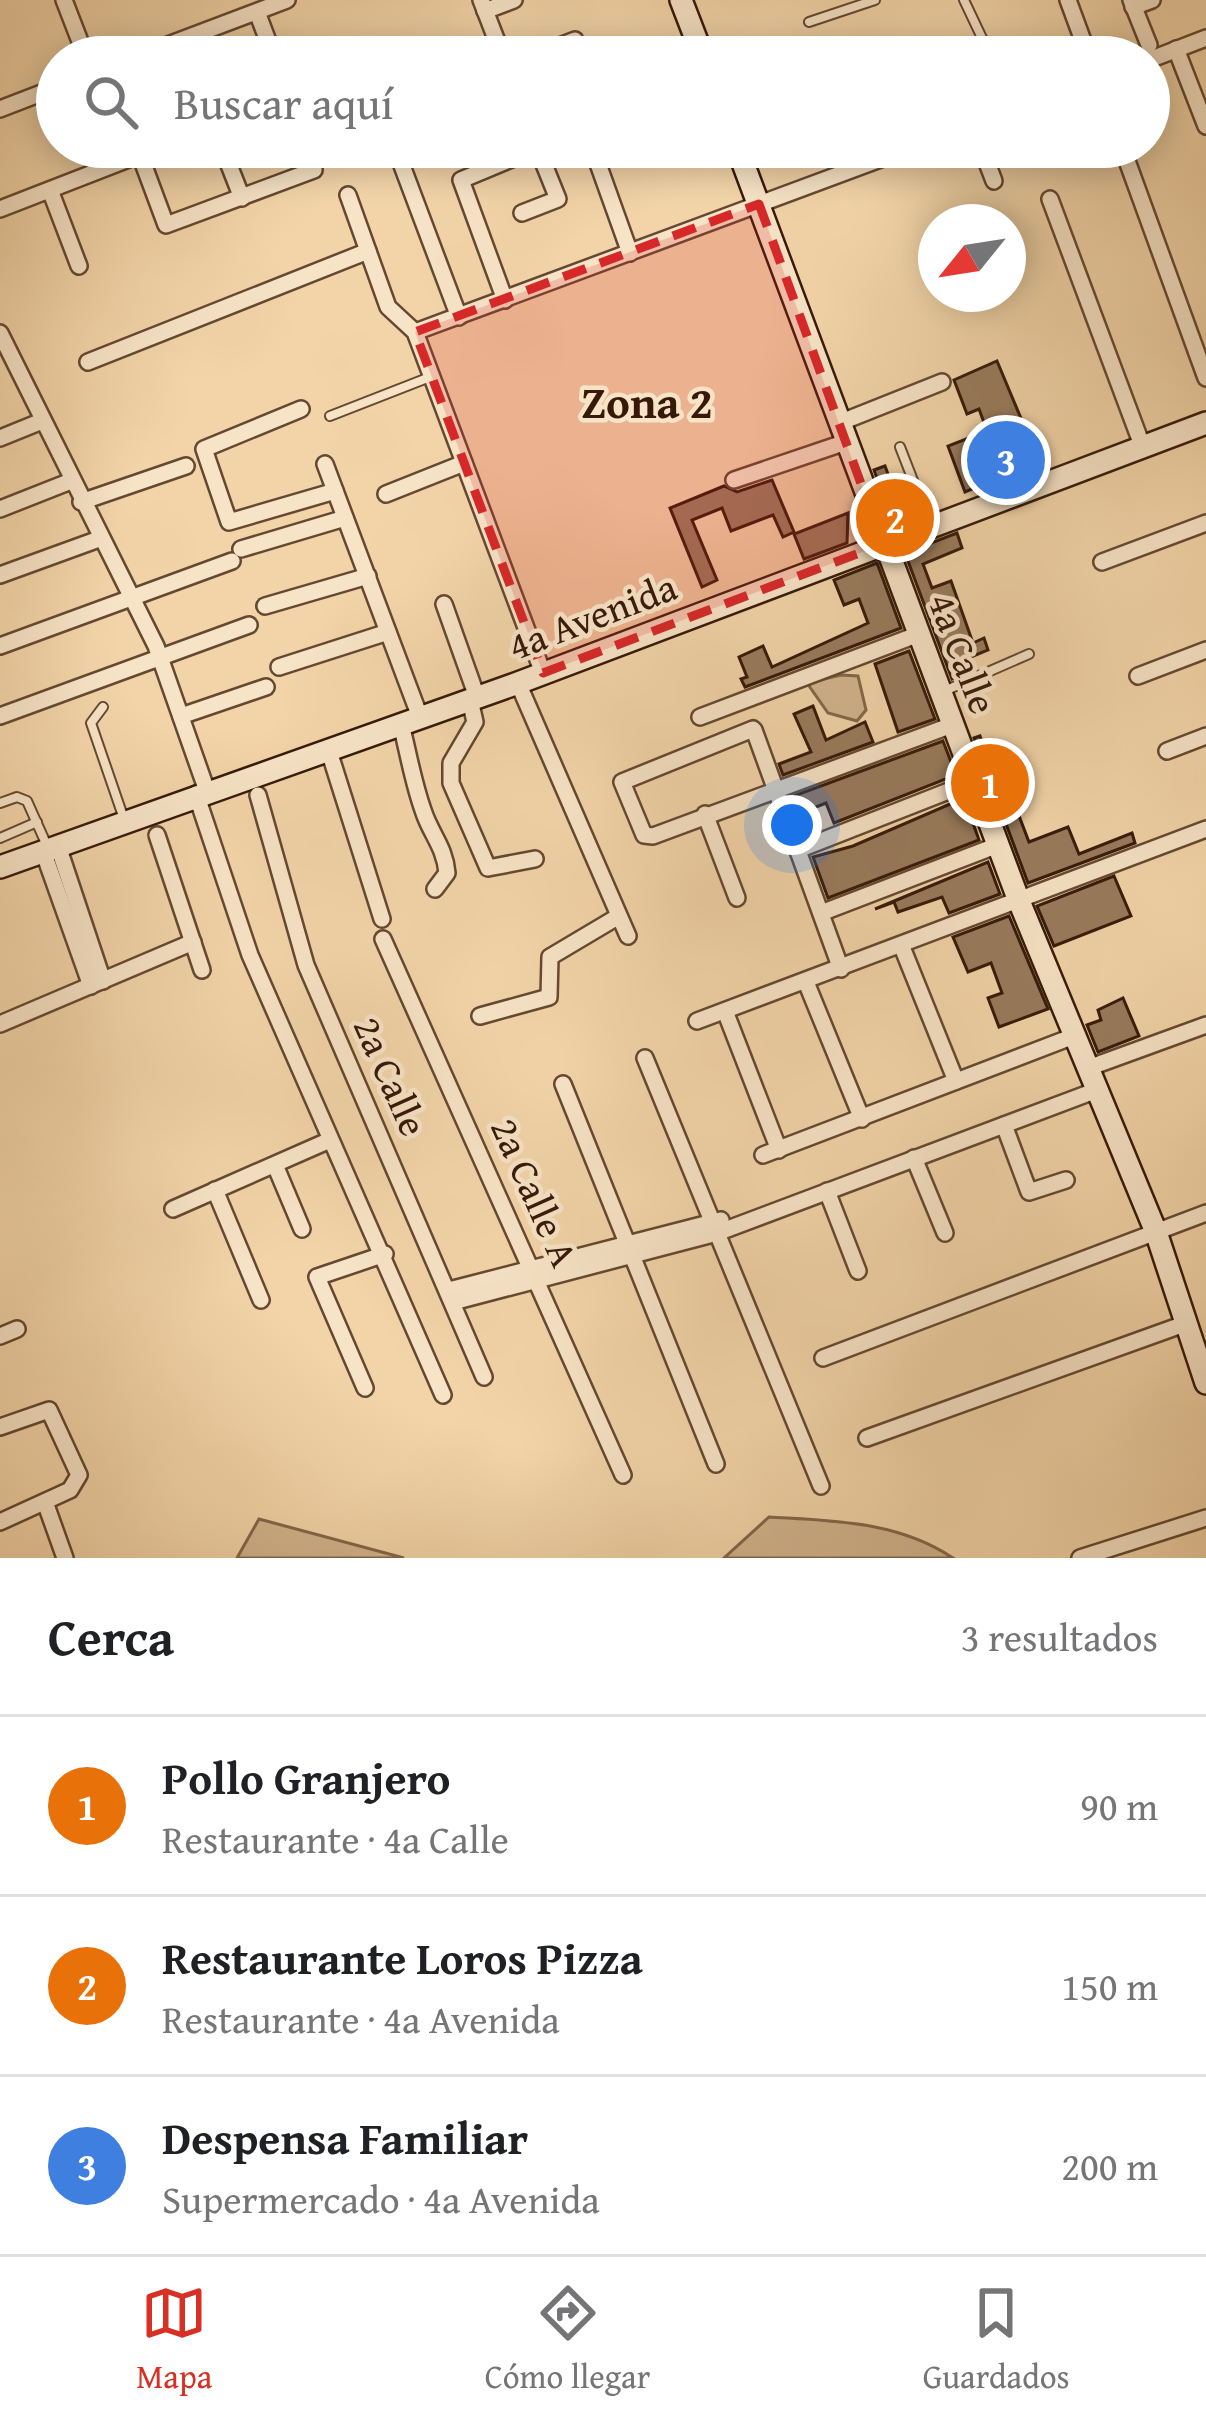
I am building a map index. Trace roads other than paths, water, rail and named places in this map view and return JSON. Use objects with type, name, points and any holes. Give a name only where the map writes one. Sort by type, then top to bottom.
[{"type":"main road","points":[[681,0],[695,36]]},
{"type":"main road","name":"4a Calle","points":[[745,168],[1019,901],[1156,1232],[1206,1383]]},
{"type":"main road","name":"4a Avenida","points":[[2,861],[50,849],[518,683],[1206,423]]},
{"type":"street","points":[[64,0],[78,36]]},
{"type":"street","points":[[192,36],[287,0]]},
{"type":"street","points":[[495,36],[483,5],[514,0]]},
{"type":"street","points":[[1068,0],[1081,36]]},
{"type":"street","points":[[1143,36],[1132,3],[1153,0]]},
{"type":"street","points":[[257,12],[266,36]]},
{"type":"street","points":[[1170,50],[1206,38]]},
{"type":"street","points":[[1176,50],[1206,126]]},
{"type":"street","points":[[0,109],[36,95]]},
{"type":"street","points":[[0,209],[100,168]]},
{"type":"street","points":[[144,168],[166,225],[314,168]]},
{"type":"street","points":[[230,168],[242,198]]},
{"type":"street","points":[[403,168],[459,316]]},
{"type":"street","points":[[490,168],[461,180],[505,300]]},
{"type":"street","points":[[522,213],[558,199],[546,168]]},
{"type":"street","points":[[600,168],[630,253]]},
{"type":"street","points":[[415,332],[856,168]]},
{"type":"street","points":[[989,168],[994,181]]},
{"type":"street","points":[[1130,168],[1206,378]]},
{"type":"street","points":[[50,190],[79,266]]},
{"type":"street","points":[[348,195],[394,318],[415,332],[543,673]]},
{"type":"street","points":[[1049,200],[1142,445]]},
{"type":"street","points":[[88,362],[368,251]]},
{"type":"street","points":[[0,333],[161,658],[250,956],[385,1253],[443,1395]]},
{"type":"street","points":[[734,480],[843,433],[942,382]]},
{"type":"street","points":[[302,409],[205,447],[229,522],[335,491]]},
{"type":"street","points":[[0,437],[42,422]]},
{"type":"street","points":[[325,464],[388,632],[410,720],[425,816],[437,832],[446,862],[448,873],[435,889]]},
{"type":"street","points":[[386,494],[464,464]]},
{"type":"street","points":[[81,502],[186,466]]},
{"type":"street","points":[[0,509],[71,481]]},
{"type":"street","points":[[0,646],[345,518]]},
{"type":"street","points":[[1102,562],[1206,523]]},
{"type":"street","points":[[0,575],[99,539]]},
{"type":"street","points":[[265,606],[368,576]]},
{"type":"street","points":[[444,604],[474,698],[476,722],[451,763],[454,794],[488,868],[535,859]]},
{"type":"street","points":[[0,716],[249,625]]},
{"type":"street","points":[[278,667],[388,632]]},
{"type":"street","points":[[700,717],[919,634]]},
{"type":"street","points":[[1138,676],[1206,650]]},
{"type":"street","points":[[518,683],[628,936]]},
{"type":"street","points":[[181,716],[266,687]]},
{"type":"street","points":[[841,969],[775,787],[753,729],[627,777],[624,788],[649,837],[775,787],[952,725]]},
{"type":"street","points":[[1167,751],[1206,736]]},
{"type":"street","points":[[328,748],[382,919]]},
{"type":"street","points":[[798,850],[974,781]]},
{"type":"street","name":"2a Calle","points":[[258,795],[306,965],[484,1377]]},
{"type":"street","points":[[705,814],[737,898]]},
{"type":"street","points":[[697,1021],[1206,829]]},
{"type":"street","points":[[157,835],[202,970]]},
{"type":"street","points":[[820,913],[998,844]]},
{"type":"street","points":[[50,849],[97,983]]},
{"type":"street","points":[[480,1016],[548,997],[550,957],[619,916]]},
{"type":"street","name":"2a Calle A","points":[[383,939],[623,1474]]},
{"type":"street","points":[[0,1024],[193,942]]},
{"type":"street","points":[[902,947],[956,1081]]},
{"type":"street","points":[[806,982],[862,1119]]},
{"type":"street","points":[[725,1011],[771,1153],[1074,1036]]},
{"type":"street","points":[[451,1296],[759,1216],[1004,1125],[1206,1025]]},
{"type":"street","points":[[645,1058],[821,1486]]},
{"type":"street","points":[[562,1084],[716,1464]]},
{"type":"street","points":[[1004,1125],[1029,1192],[1066,1180]]},
{"type":"street","points":[[173,1208],[330,1140]]},
{"type":"street","points":[[914,1158],[945,1234]]},
{"type":"street","points":[[275,1165],[302,1228]]},
{"type":"street","points":[[215,1190],[261,1300]]},
{"type":"street","points":[[827,1191],[858,1271]]},
{"type":"street","points":[[824,1358],[1206,1213]]},
{"type":"street","points":[[365,1388],[317,1277],[385,1253]]},
{"type":"street","points":[[867,1438],[1187,1323]]},
{"type":"street","points":[[0,1336],[17,1329]]},
{"type":"street","points":[[0,1427],[44,1409],[52,1413],[80,1475],[76,1486],[0,1522]]},
{"type":"street","points":[[45,1502],[65,1558]]},
{"type":"street","points":[[1081,1558],[1206,1518]]},
{"type":"lane","points":[[809,22],[875,0]]},
{"type":"lane","points":[[964,0],[981,36]]},
{"type":"lane","points":[[330,416],[431,377]]},
{"type":"lane","points":[[1004,442],[1022,491]]},
{"type":"lane","points":[[900,447],[930,526]]},
{"type":"lane","points":[[940,693],[1029,654]]},
{"type":"lane","points":[[103,707],[91,723],[125,821]]},
{"type":"lane","points":[[0,803],[22,797],[50,849]]},
{"type":"lane","points":[[0,838],[37,822]]},
{"type":"place","name":"Despensa Familiar","points":[[1006,460]]},
{"type":"place","name":"Restaurante Loros Pizza","points":[[895,518]]},
{"type":"place","name":"Pollo Granjero","points":[[990,783]]},
{"type":"district","name":"Zona 2","points":[[647,402]]}]
